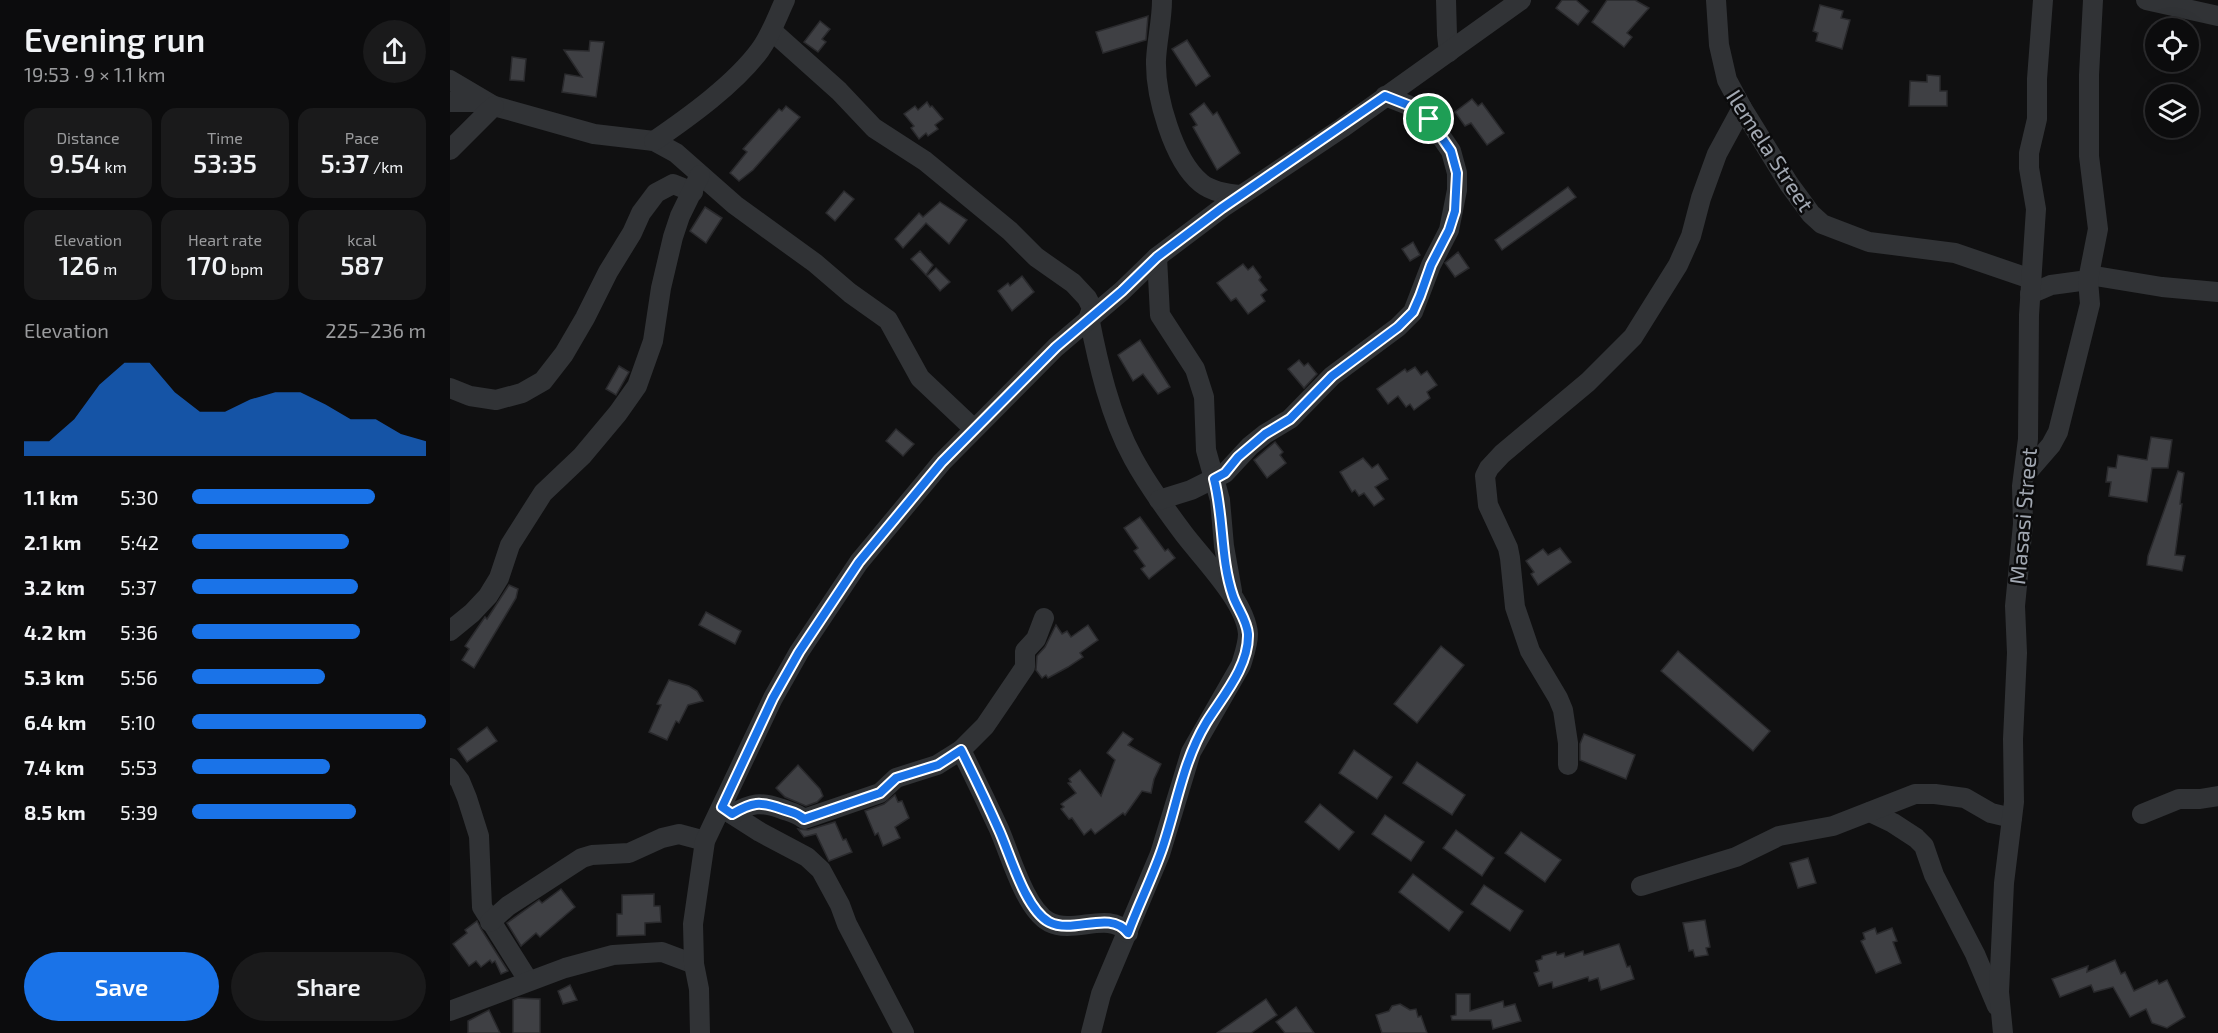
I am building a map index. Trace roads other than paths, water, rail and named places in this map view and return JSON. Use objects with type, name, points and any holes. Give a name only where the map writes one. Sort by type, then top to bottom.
[{"type":"street","points":[[654,141],[706,103],[747,66],[772,31],[785,0]]},
{"type":"street","points":[[1162,0],[1156,59],[1157,83],[1170,135],[1187,164],[1203,184],[1226,194],[1241,195]]},
{"type":"street","points":[[1446,0],[1449,52]]},
{"type":"street","points":[[700,1033],[699,989],[694,964],[693,924],[705,841],[727,811],[773,698],[799,652],[859,562],[942,462],[974,429],[1056,347],[1122,291],[1157,257],[1241,195],[1521,0]]},
{"type":"street","name":"Ilemela Street","points":[[1716,0],[1719,45],[1727,80],[1799,200],[1822,225],[1869,242],[1955,253],[2031,284]]},
{"type":"street","name":"Masasi Street","points":[[2003,1033],[1999,1011],[2004,883],[2014,802],[2013,739],[2017,663],[2015,606],[2022,524],[2022,486],[2029,422],[2027,378],[2036,209],[2029,168],[2029,153],[2037,119],[2037,79],[2043,0]]},
{"type":"street","points":[[2025,475],[2051,445],[2058,432],[2090,304],[2089,277],[2098,229],[2089,156],[2089,75],[2093,0]]},
{"type":"street","points":[[2146,0],[2218,16]]},
{"type":"street","points":[[772,31],[839,91],[874,128],[925,161],[1010,231],[1036,257],[1073,283],[1087,298],[1092,308],[1089,317],[1104,382],[1132,456],[1159,500],[1233,596]]},
{"type":"street","points":[[450,80],[490,104]]},
{"type":"street","points":[[1159,500],[1191,490],[1225,473],[1238,457],[1265,434],[1290,419],[1332,376],[1398,327],[1413,312],[1431,265],[1449,230],[1455,211],[1457,173],[1451,151],[1429,119],[1408,105],[1385,96]]},
{"type":"street","points":[[450,102],[490,104],[594,134],[654,141],[676,153],[697,184],[735,205],[888,320],[920,378],[934,394],[974,429]]},
{"type":"street","points":[[450,150],[490,104]]},
{"type":"street","points":[[1568,765],[1568,742],[1563,710],[1530,651],[1515,607],[1508,548],[1488,506],[1485,476],[1502,454],[1588,382],[1633,337],[1682,256],[1691,236],[1701,198],[1717,154],[1742,108]]},
{"type":"street","points":[[450,388],[470,396],[496,400],[522,393],[543,381],[564,354],[641,213],[656,193],[673,184],[697,184]]},
{"type":"street","points":[[450,631],[488,596],[499,578],[510,545],[543,493],[582,456],[637,386],[653,341],[661,288],[673,237],[680,216],[697,184]]},
{"type":"street","points":[[1090,1033],[1101,994],[1160,854],[1191,752],[1205,724],[1226,693],[1245,652],[1248,634],[1233,596],[1224,546],[1220,500],[1206,450],[1206,409],[1200,383],[1195,369],[1160,315],[1157,257]]},
{"type":"street","points":[[2031,284],[2050,285],[2089,277],[2218,292]]},
{"type":"street","points":[[727,811],[760,803],[797,813],[804,819],[880,793],[896,778],[938,765],[961,750],[985,726],[1025,666],[1025,651],[1036,639],[1044,618]]},
{"type":"street","points":[[961,750],[1003,837],[1014,869],[1041,916],[1063,927],[1110,922],[1120,926],[1128,933]]},
{"type":"street","points":[[450,768],[460,781],[479,836],[481,902],[490,922],[528,980]]},
{"type":"street","points":[[1641,886],[1736,857],[1779,836],[1833,826],[1907,796],[1929,794],[1965,798],[1991,813],[2012,818]]},
{"type":"street","points":[[2142,814],[2179,799],[2218,796]]},
{"type":"street","points":[[727,811],[807,857],[820,870],[904,1033]]},
{"type":"street","points":[[1870,812],[1917,838],[1924,846],[1934,875],[1975,954],[1999,1011]]},
{"type":"street","points":[[490,922],[508,906],[582,858],[591,855],[629,853],[662,838],[679,834],[705,841]]},
{"type":"street","points":[[450,1011],[528,980],[582,962],[613,955],[662,952],[694,964]]}]
